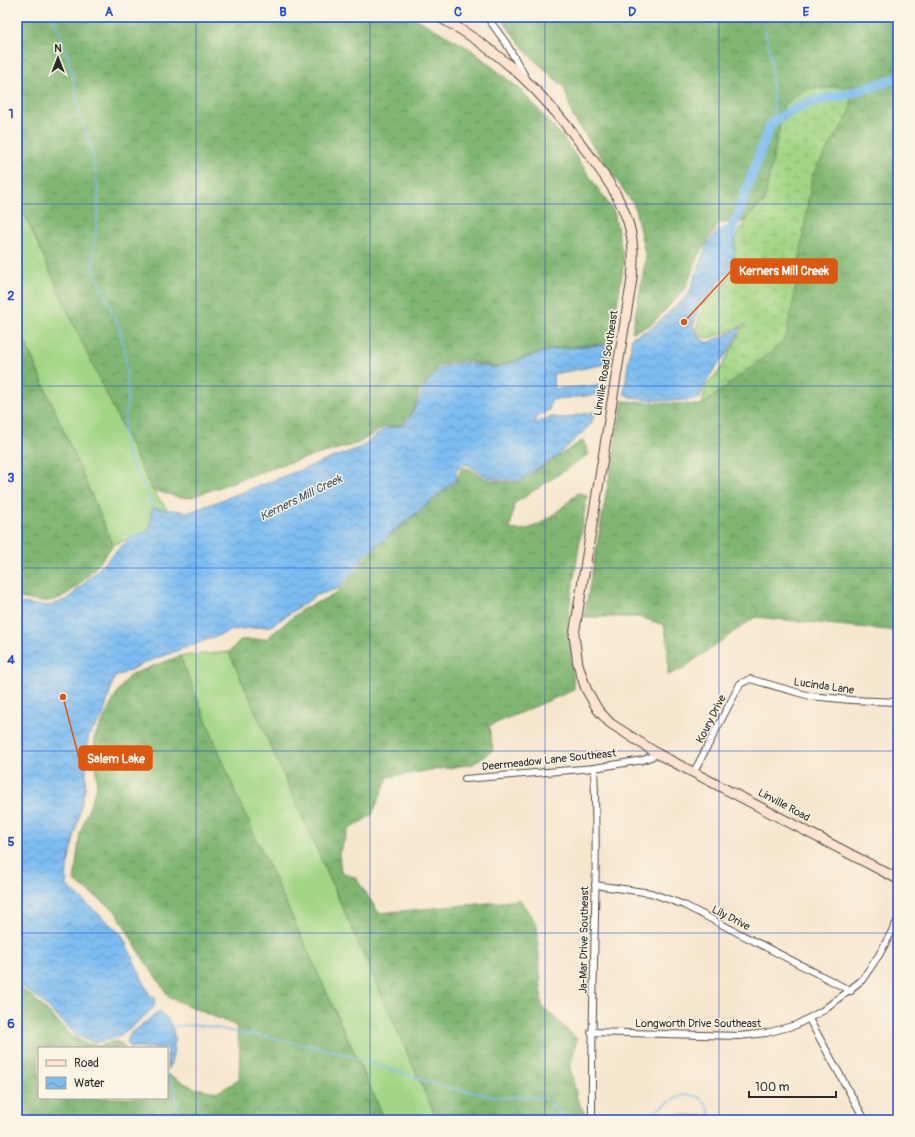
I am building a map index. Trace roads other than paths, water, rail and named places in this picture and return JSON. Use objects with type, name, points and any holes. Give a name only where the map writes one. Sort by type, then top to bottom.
[{"type":"main road","name":"Linville Road Southeast","points":[[439,17],[487,47],[527,80],[566,125],[609,183],[624,211],[632,238],[632,279],[588,544],[576,622],[575,646],[582,679],[598,710],[610,724],[658,754]]},
{"type":"main road","name":"Linville Road","points":[[658,754],[898,879]]},
{"type":"street","points":[[487,17],[506,43],[527,80]]},
{"type":"street","name":"Lucinda Lane","points":[[750,679],[810,696],[851,700],[898,702]]},
{"type":"street","name":"Koury Drive","points":[[694,772],[740,684],[750,679]]},
{"type":"street","name":"Deermeadow Lane Southeast","points":[[465,778],[594,768],[643,760],[658,754]]},
{"type":"street","name":"Ja-Mar Drive Southeast","points":[[592,1113],[591,1032],[595,885],[594,768]]},
{"type":"street","name":"Lily Drive","points":[[595,885],[651,893],[684,905],[850,991]]},
{"type":"street","name":"Longworth Drive Southeast","points":[[591,1032],[753,1035],[782,1030],[809,1019],[850,991],[871,968],[898,920]]},
{"type":"street","points":[[809,1019],[865,1120]]},
{"type":"water","points":[[732,225],[735,237],[734,265],[699,308],[693,326],[699,338],[708,343],[742,327],[728,352],[708,378],[700,398],[684,400],[649,400],[630,397],[624,394],[632,337],[652,328],[689,294],[707,244],[717,231]]},
{"type":"water","points":[[602,345],[611,347],[607,364],[553,374],[554,389],[603,385],[602,394],[551,400],[549,410],[536,417],[535,423],[552,417],[566,418],[596,411],[591,424],[556,457],[518,481],[488,478],[470,466],[464,464],[457,470],[456,480],[364,556],[340,588],[317,595],[271,626],[233,630],[144,663],[114,678],[103,716],[88,737],[85,789],[67,868],[66,885],[122,935],[150,996],[156,999],[154,1007],[137,1023],[116,1038],[94,1043],[77,1036],[38,998],[17,984],[17,603],[49,606],[68,599],[132,536],[145,532],[150,528],[152,508],[190,512],[361,447],[384,429],[404,425],[415,408],[425,386],[439,368],[461,362],[496,368],[550,350]]},
{"type":"water","points":[[160,1011],[166,1017],[174,1034],[171,1063],[168,1070],[168,1047],[130,1047],[127,1042],[130,1034]]},
{"type":"waterway","points":[[762,17],[771,57],[774,117],[770,125]]},
{"type":"waterway","points":[[53,19],[61,36],[73,76],[78,107],[93,155],[98,191],[98,215],[93,251],[93,263],[96,276],[119,327],[125,351],[128,395],[124,430],[125,447],[129,460],[146,489]]},
{"type":"waterway","name":"Kerners Mill Creek","points":[[729,238],[770,125],[785,114],[809,102],[847,94],[898,78]]},
{"type":"waterway","points":[[148,495],[152,509]]},
{"type":"waterway","points":[[170,1027],[200,1025],[247,1035],[252,1034],[334,1051],[448,1088],[496,1097],[534,1097],[545,1099],[565,1120]]},
{"type":"waterway","points":[[168,1077],[176,1091],[178,1120]]},
{"type":"waterway","points":[[644,1120],[674,1099],[690,1095],[698,1097],[705,1103],[710,1111],[711,1120]]},
{"type":"place","name":"Kerners Mill Creek","points":[[684,322]]},
{"type":"place","name":"Salem Lake","points":[[63,697]]}]
